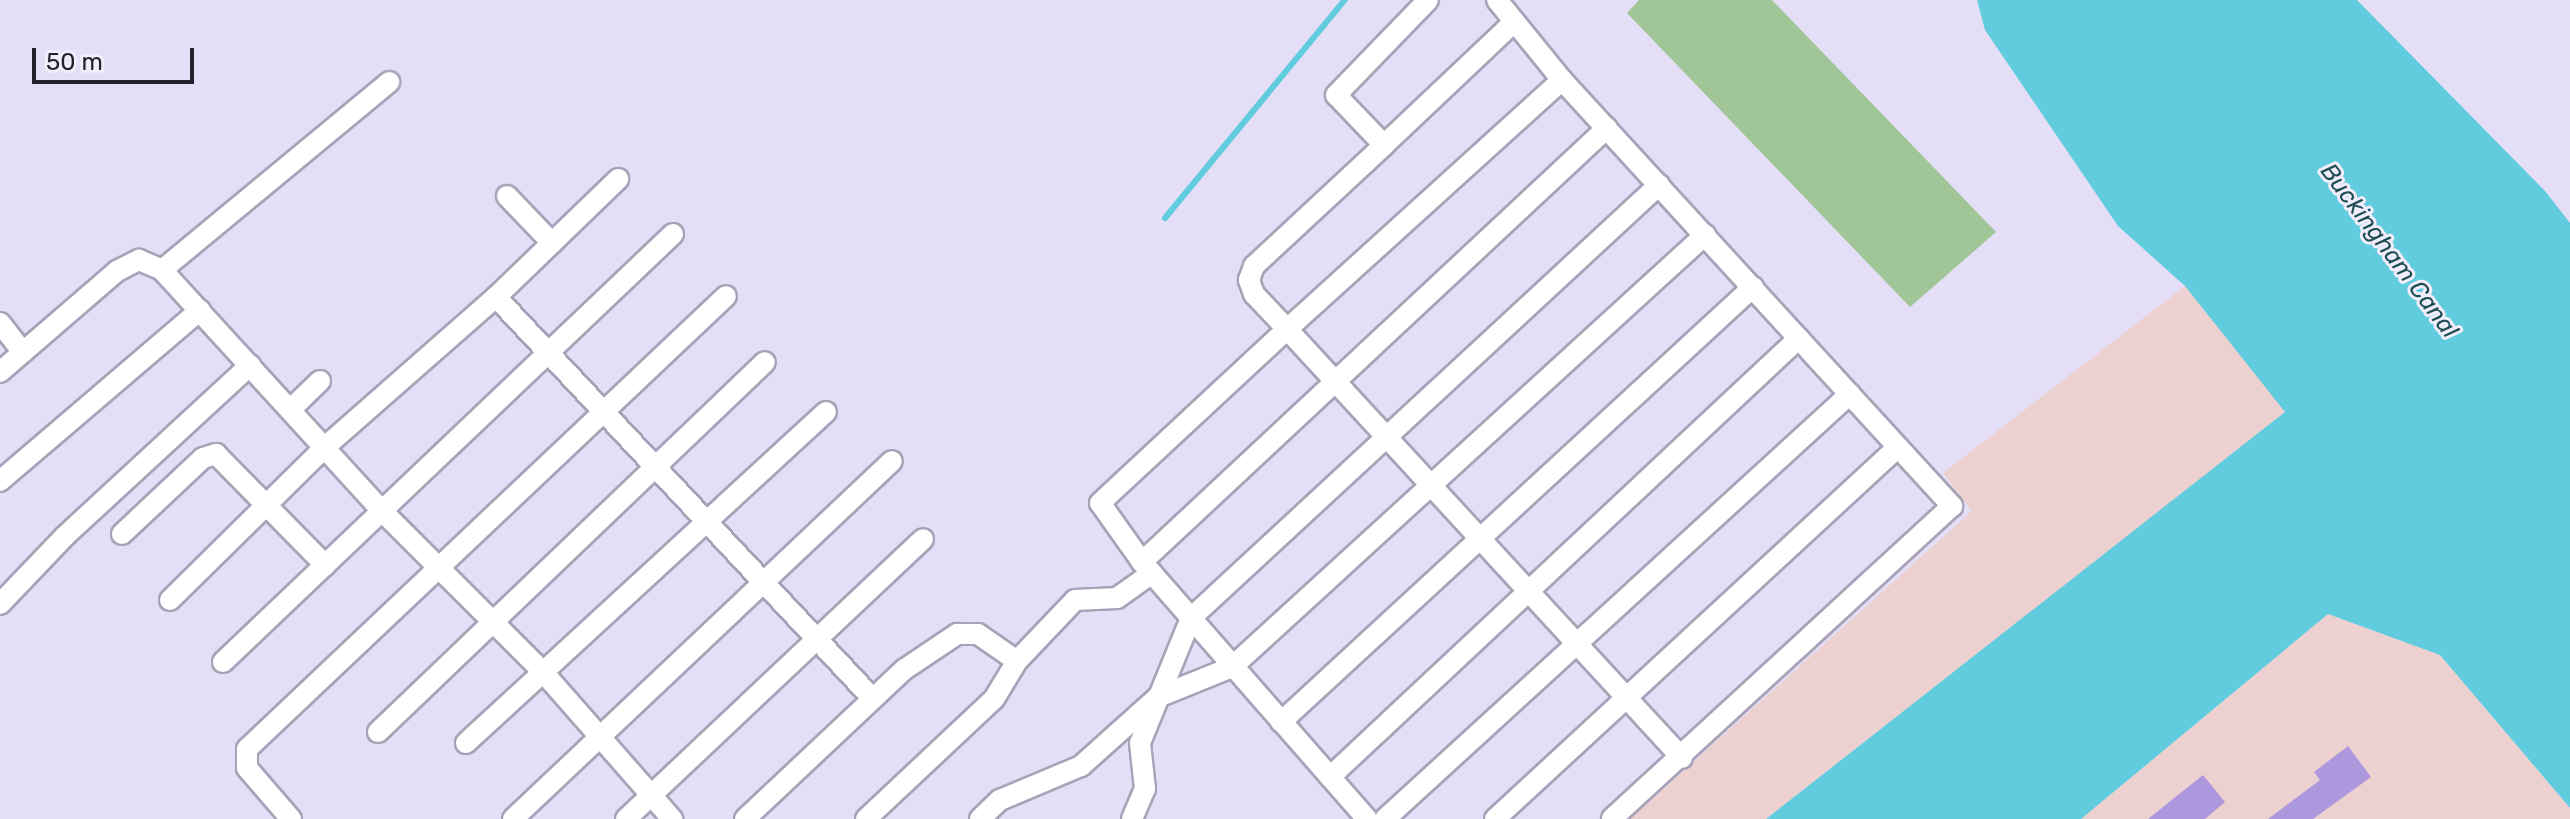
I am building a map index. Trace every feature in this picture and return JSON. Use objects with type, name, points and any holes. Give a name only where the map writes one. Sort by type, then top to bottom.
[{"type":"street","points":[[1384,145],[1336,95],[1428,0]]},
{"type":"street","points":[[1497,0],[1562,80],[1952,506],[1682,758],[1612,819]]},
{"type":"street","points":[[1514,22],[1254,266],[1249,280],[1254,294],[1682,758]]},
{"type":"street","points":[[1367,819],[1147,568],[1100,503],[1562,80]]},
{"type":"street","points":[[162,270],[389,82]]},
{"type":"street","points":[[866,819],[994,699],[1017,661],[1075,600],[1117,598],[1335,382],[1607,128]]},
{"type":"street","points":[[170,600],[325,447],[496,297],[618,179]]},
{"type":"street","points":[[1132,819],[1145,789],[1140,743],[1191,618],[1659,185]]},
{"type":"street","points":[[507,196],[552,243]]},
{"type":"street","points":[[223,662],[673,234]]},
{"type":"street","points":[[980,819],[1000,800],[1081,766],[1158,697],[1232,667],[1705,235]]},
{"type":"street","points":[[0,372],[117,271],[139,260],[162,270],[292,408],[382,511],[489,622],[543,672],[672,819]]},
{"type":"street","points":[[1281,722],[1753,287]]},
{"type":"street","points":[[291,819],[247,768],[247,749],[435,566],[726,296]]},
{"type":"street","points":[[496,297],[873,699]]},
{"type":"street","points":[[0,481],[200,310]]},
{"type":"street","points":[[0,323],[23,352]]},
{"type":"street","points":[[1330,777],[1799,338]]},
{"type":"street","points":[[378,732],[489,622],[765,362]]},
{"type":"street","points":[[0,604],[65,536],[134,478],[250,365]]},
{"type":"street","points":[[292,408],[320,381]]},
{"type":"street","points":[[1385,819],[1850,394]]},
{"type":"street","points":[[466,743],[708,524],[826,412]]},
{"type":"street","points":[[1495,819],[1898,447]]},
{"type":"street","points":[[122,534],[203,458],[216,454],[325,565]]},
{"type":"street","points":[[513,819],[892,461]]},
{"type":"street","points":[[134,478],[159,501]]},
{"type":"street","points":[[626,819],[923,539]]},
{"type":"street","points":[[745,819],[905,669],[957,634],[978,634],[1017,661]]},
{"type":"shaded area","points":[[2185,286],[2286,412],[1766,819],[1630,819],[1972,511],[1943,473]]},
{"type":"shaded area","points":[[2328,614],[2440,655],[2570,808],[2570,819],[2081,819]]},
{"type":"green space","points":[[1639,0],[1772,0],[1996,232],[1910,307],[1627,13]]},
{"type":"water","name":"Buckingham Canal","points":[[1977,0],[2357,0],[2545,191],[2570,223],[2570,808],[2440,655],[2328,614],[2081,819],[1766,819],[2285,412],[2185,286],[2118,226],[1985,30]]},
{"type":"building","points":[[2348,746],[2371,777],[2313,819],[2268,819],[2320,780],[2314,772]]},
{"type":"building","points":[[2203,775],[2225,802],[2205,819],[2148,819]]},
{"type":"waterway","points":[[1165,218],[1345,0]]}]
